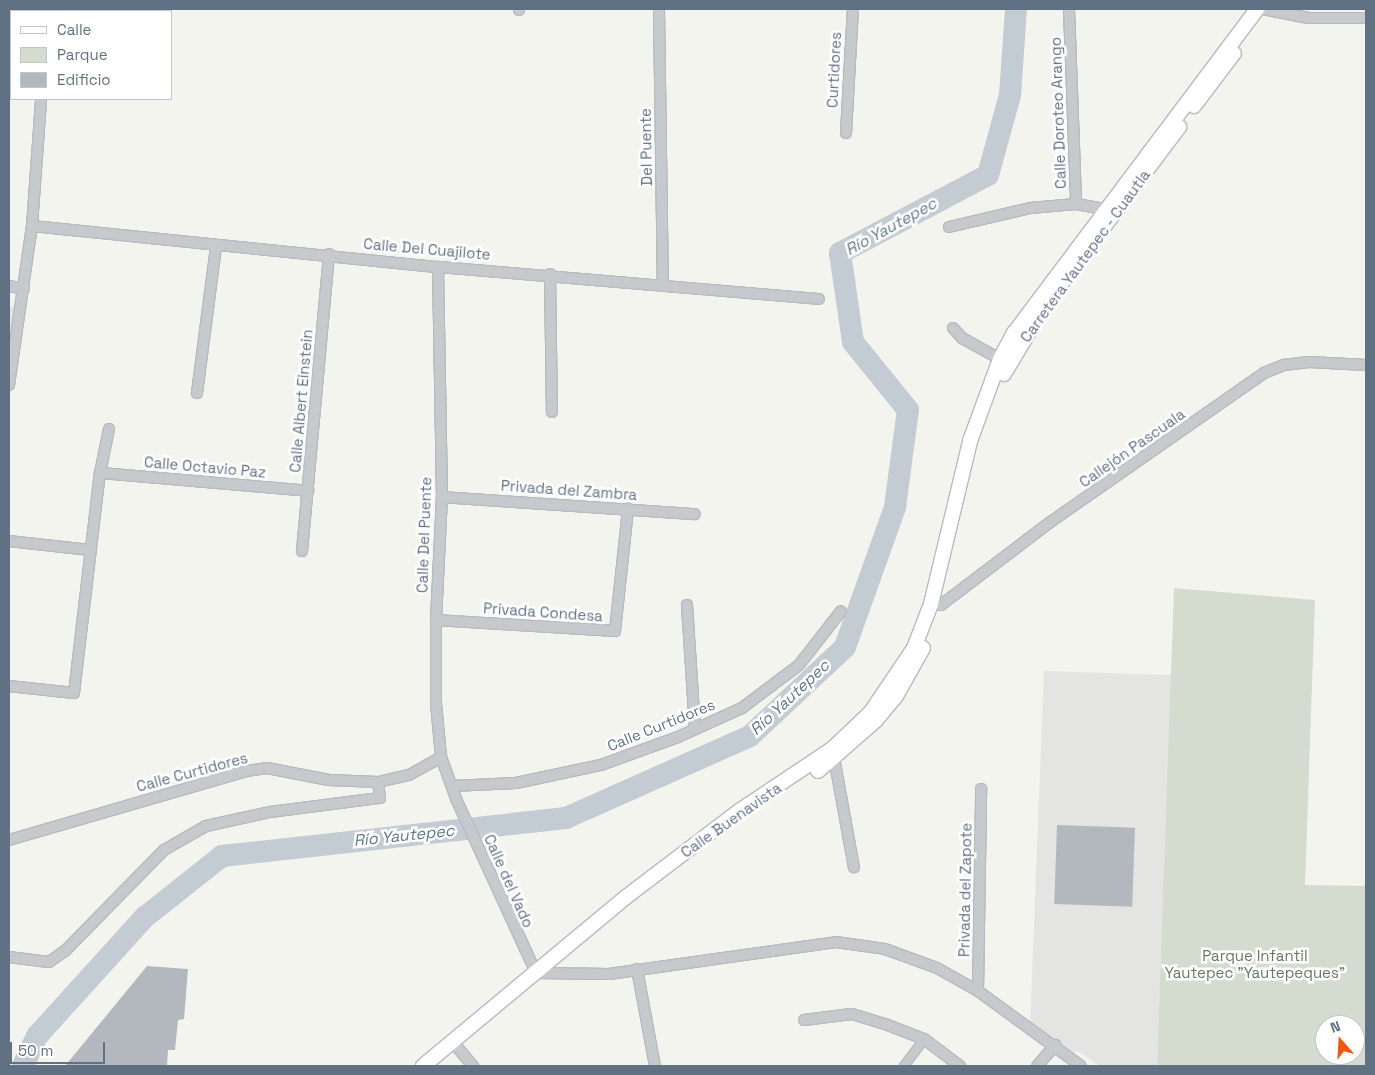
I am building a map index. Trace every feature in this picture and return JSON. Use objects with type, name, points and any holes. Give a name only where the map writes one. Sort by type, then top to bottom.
[{"type":"main road","name":"Carretera Yautepec - Cuautla","points":[[874,716],[914,648],[936,604],[987,414],[1008,364],[1045,305],[1111,210],[1263,9]]},
{"type":"main road","name":"Carretera Yautepec - Cuautla","points":[[936,604],[970,441],[1000,359],[1042,292],[1111,210]]},
{"type":"main road","name":"Calle Buenavista","points":[[423,1066],[452,1040],[591,927],[631,904],[834,754],[874,716]]},
{"type":"street","name":"Del Puente","points":[[659,9],[663,285]]},
{"type":"street","name":"Curtidores","points":[[846,133],[853,9]]},
{"type":"street","name":"Calle Doroteo Arango","points":[[1069,9],[1076,204],[1111,210]]},
{"type":"street","points":[[1263,9],[1308,18],[1366,18]]},
{"type":"street","points":[[9,385],[32,226],[41,100]]},
{"type":"street","points":[[948,227],[1037,206],[1076,204]]},
{"type":"street","name":"Calle Del Cuajilote","points":[[32,226],[216,246],[329,254],[438,266],[550,274],[819,299]]},
{"type":"street","points":[[197,393],[216,246]]},
{"type":"street","name":"Calle Albert Einstein","points":[[302,551],[329,254]]},
{"type":"street","name":"Calle Del Puente","points":[[438,266],[442,497],[436,620],[436,703],[441,757],[457,801]]},
{"type":"street","points":[[550,274],[552,412]]},
{"type":"street","points":[[9,286],[24,289]]},
{"type":"street","points":[[953,328],[962,338],[1000,359]]},
{"type":"street","name":"Callejón Pascuala","points":[[936,604],[1048,523],[1264,373],[1284,365],[1309,362],[1366,365]]},
{"type":"street","points":[[9,686],[74,693],[100,473],[109,429]]},
{"type":"street","name":"Calle Octavio Paz","points":[[100,473],[308,491]]},
{"type":"street","name":"Privada del Zambra","points":[[442,497],[694,514]]},
{"type":"street","name":"Privada Condesa","points":[[436,620],[615,631],[628,509]]},
{"type":"street","points":[[9,541],[90,550]]},
{"type":"street","points":[[687,605],[695,729]]},
{"type":"street","name":"Calle Curtidores","points":[[452,786],[516,783],[601,765],[695,729],[742,708],[799,665],[841,611]]},
{"type":"street","points":[[834,754],[854,866]]},
{"type":"street","name":"Calle Curtidores","points":[[9,840],[246,771],[267,768],[329,780],[378,782],[409,774],[441,757]]},
{"type":"street","points":[[9,957],[49,962],[66,950],[164,850],[206,826],[270,812],[380,798],[378,782]]},
{"type":"street","name":"Privada del Zapote","points":[[978,991],[981,789]]},
{"type":"street","name":"Calle del Vado","points":[[457,801],[536,973]]},
{"type":"street","points":[[536,973],[609,974],[836,942],[885,949],[937,968],[978,991],[1055,1045],[1081,1066]]},
{"type":"street","points":[[637,970],[655,1066]]},
{"type":"street","points":[[804,1020],[852,1014],[924,1040],[960,1066]]},
{"type":"street","points":[[452,1040],[473,1066]]},
{"type":"street","points":[[904,1066],[924,1040]]},
{"type":"street","points":[[1037,1066],[1055,1045]]},
{"type":"shaded area","points":[[9,306],[16,307],[9,355]]},
{"type":"shaded area","points":[[1044,671],[1172,675],[1157,1066],[1099,1066],[1080,1052],[1068,1053],[1030,1025]]},
{"type":"green space","name":"Parque Infantil Yautepec \"Yautepeques\"","points":[[1174,588],[1315,600],[1305,885],[1366,886],[1366,1066],[1157,1066]]},
{"type":"building","points":[[1057,825],[1135,828],[1132,907],[1054,904]]},
{"type":"building","points":[[147,966],[188,969],[184,1019],[178,1020],[175,1050],[168,1050],[167,1066],[65,1066]]},
{"type":"waterway","name":"Río Yautepec","points":[[23,1066],[37,1036],[145,917],[222,856],[566,818],[750,736],[845,647],[895,507],[908,410],[853,342],[840,253],[988,175],[1010,95],[1016,9]]}]
